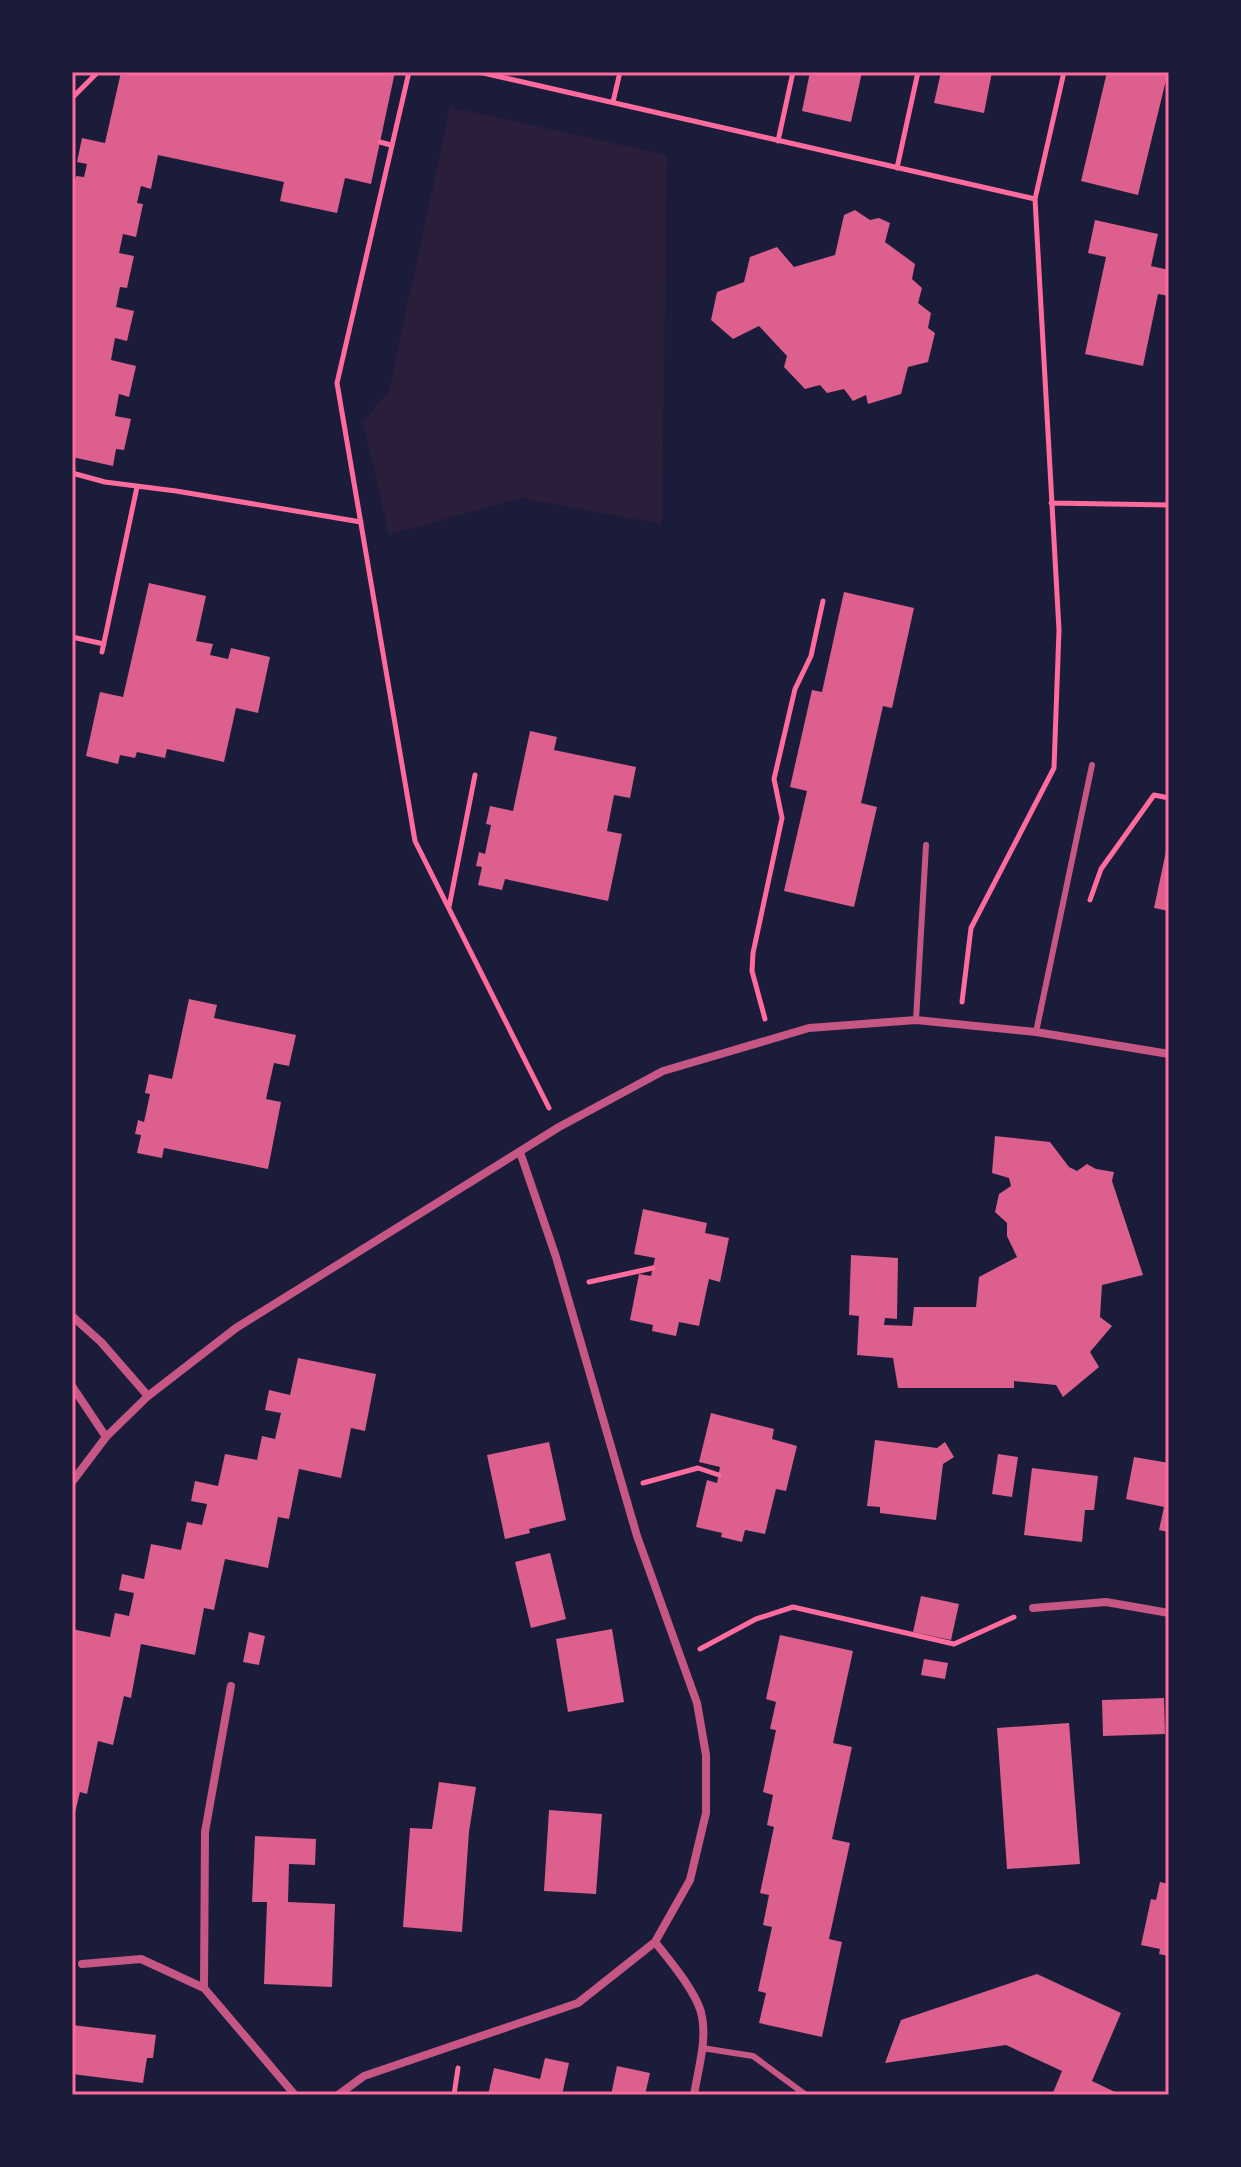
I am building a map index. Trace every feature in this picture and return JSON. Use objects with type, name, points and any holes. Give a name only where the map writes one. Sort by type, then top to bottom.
[{"type":"street","points":[[72,1482],[106,1437],[148,1396],[236,1328],[559,1127],[663,1071],[809,1028],[916,1020],[1036,1032],[1169,1054]]},
{"type":"street","points":[[338,2095],[364,2076],[578,2003],[655,1942],[690,1880],[706,1813],[706,1755],[697,1703],[637,1536],[564,1288],[520,1152]]},
{"type":"street","points":[[72,1316],[101,1342],[148,1396]]},
{"type":"street","points":[[72,1386],[106,1437]]},
{"type":"street","points":[[1033,1608],[1106,1602],[1169,1613]]},
{"type":"street","points":[[204,1988],[205,1832],[231,1686]]},
{"type":"street","points":[[655,1942],[701,2011],[702,2048],[694,2095]]},
{"type":"street","points":[[82,1964],[141,1959],[204,1988],[295,2095]]},
{"type":"lane","points":[[1036,1032],[1092,765]]},
{"type":"lane","points":[[916,1020],[926,845]]},
{"type":"lane","points":[[702,2048],[753,2056],[806,2095]]},
{"type":"path","points":[[72,98],[98,72]]},
{"type":"path","points":[[409,72],[337,383],[415,841],[559,1127]]},
{"type":"path","points":[[479,72],[1035,199]]},
{"type":"path","points":[[613,102],[620,72]]},
{"type":"path","points":[[778,141],[793,72]]},
{"type":"path","points":[[897,168],[918,72]]},
{"type":"path","points":[[959,1023],[971,928],[1054,768],[1059,630],[1035,199],[1064,72]]},
{"type":"path","points":[[380,142],[391,145]]},
{"type":"path","points":[[72,473],[105,482],[361,522]]},
{"type":"path","points":[[102,652],[137,487]]},
{"type":"path","points":[[1051,503],[1169,505]]},
{"type":"path","points":[[769,1038],[752,971],[753,953],[782,818],[774,779],[795,689],[811,656],[823,601]]},
{"type":"path","points":[[72,637],[104,644]]},
{"type":"path","points":[[449,908],[475,775]]},
{"type":"path","points":[[1085,913],[1101,869],[1154,795],[1169,798]]},
{"type":"path","points":[[564,1288],[653,1268]]},
{"type":"path","points":[[623,1488],[698,1468],[719,1475]]},
{"type":"path","points":[[681,1659],[756,1619],[793,1607],[954,1644],[1033,1608]]},
{"type":"shaded area","points":[[450,107],[667,155],[662,524],[520,498],[389,535],[363,422],[389,390]]},
{"type":"building","points":[[121,72],[395,72],[371,184],[345,178],[337,213],[280,201],[284,182],[158,155],[151,189],[141,186],[137,203],[143,204],[136,237],[123,234],[119,253],[134,256],[127,288],[120,287],[116,307],[134,311],[127,341],[115,338],[111,360],[136,366],[129,397],[119,394],[115,416],[131,419],[124,450],[116,449],[113,466],[72,457],[72,196],[76,176],[84,177],[87,164],[77,162],[82,138],[105,143]]},
{"type":"building","points":[[810,72],[862,72],[851,122],[802,111]]},
{"type":"building","points":[[941,72],[992,72],[984,113],[934,103]]},
{"type":"building","points":[[1107,72],[1168,72],[1138,195],[1081,181]]},
{"type":"building","points":[[855,210],[870,220],[879,218],[890,223],[885,242],[915,264],[912,279],[922,288],[918,303],[931,313],[928,328],[935,333],[928,362],[908,367],[901,394],[868,404],[866,395],[853,401],[844,389],[827,393],[820,385],[805,389],[784,367],[787,356],[759,326],[733,339],[711,320],[717,292],[744,282],[750,257],[777,247],[794,267],[835,255],[844,215]]},
{"type":"building","points":[[1095,220],[1158,234],[1151,266],[1169,270],[1169,296],[1158,294],[1143,366],[1085,354],[1106,257],[1088,253]]},
{"type":"building","points":[[149,583],[206,596],[196,641],[213,644],[210,655],[228,659],[231,648],[270,657],[258,713],[236,708],[224,762],[167,749],[165,758],[137,752],[135,758],[120,755],[118,764],[86,756],[100,692],[123,697]]},
{"type":"building","points":[[844,592],[914,608],[892,708],[883,706],[861,803],[877,807],[854,907],[784,891],[807,791],[790,787],[812,690],[822,692]]},
{"type":"building","points":[[530,731],[557,737],[554,750],[636,767],[630,798],[614,795],[607,831],[622,834],[608,901],[505,879],[502,890],[478,885],[482,867],[476,866],[479,852],[485,854],[491,825],[486,824],[490,806],[513,811]]},
{"type":"building","points":[[1169,842],[1169,911],[1154,908]]},
{"type":"building","points":[[189,999],[217,1005],[214,1018],[296,1035],[289,1066],[274,1063],[266,1099],[281,1102],[268,1169],[164,1148],[162,1158],[137,1153],[141,1135],[135,1134],[138,1120],[144,1122],[150,1094],[145,1093],[149,1074],[172,1079]]},
{"type":"building","points":[[995,1136],[1050,1142],[1069,1167],[1077,1171],[1087,1164],[1114,1172],[1112,1181],[1143,1275],[1102,1285],[1100,1317],[1112,1326],[1090,1352],[1099,1367],[1063,1397],[1056,1385],[1014,1381],[1014,1388],[898,1388],[893,1358],[857,1355],[859,1316],[849,1315],[851,1255],[898,1258],[897,1319],[885,1318],[884,1325],[912,1326],[914,1307],[976,1307],[979,1277],[1017,1257],[1007,1236],[1007,1223],[995,1212],[999,1194],[1011,1186],[1009,1178],[992,1173]]},
{"type":"building","points":[[643,1209],[707,1223],[705,1233],[729,1238],[720,1282],[709,1279],[699,1326],[679,1322],[676,1336],[652,1331],[653,1325],[630,1320],[639,1274],[651,1276],[655,1258],[634,1254]]},
{"type":"building","points":[[298,1358],[376,1374],[365,1431],[351,1428],[341,1478],[299,1469],[289,1519],[278,1517],[268,1568],[225,1559],[214,1610],[204,1608],[195,1655],[141,1644],[131,1698],[124,1696],[113,1745],[98,1741],[87,1794],[80,1792],[72,1825],[72,1629],[110,1637],[115,1613],[129,1616],[134,1593],[119,1590],[122,1574],[144,1579],[151,1544],[181,1550],[187,1522],[202,1525],[207,1504],[191,1501],[195,1481],[218,1486],[225,1454],[257,1460],[262,1436],[275,1439],[281,1413],[265,1410],[269,1390],[290,1395]]},
{"type":"building","points":[[711,1413],[774,1429],[772,1439],[797,1446],[786,1491],[776,1489],[765,1534],[745,1530],[742,1542],[696,1527],[707,1480],[717,1483],[720,1467],[699,1462]]},
{"type":"building","points":[[875,1440],[937,1448],[945,1442],[954,1457],[943,1464],[936,1520],[880,1513],[880,1507],[867,1506]]},
{"type":"building","points":[[549,1442],[566,1520],[529,1529],[530,1533],[505,1539],[487,1455]]},
{"type":"building","points":[[998,1454],[1018,1457],[1012,1497],[992,1494]]},
{"type":"building","points":[[1134,1457],[1169,1463],[1169,1532],[1159,1530],[1164,1507],[1126,1499]]},
{"type":"building","points":[[1032,1468],[1098,1476],[1094,1510],[1085,1510],[1082,1542],[1024,1535]]},
{"type":"building","points":[[550,1553],[566,1619],[531,1628],[515,1562]]},
{"type":"building","points":[[921,1596],[959,1604],[951,1640],[913,1632]]},
{"type":"building","points":[[612,1629],[624,1702],[568,1712],[556,1639]]},
{"type":"building","points":[[249,1632],[265,1636],[259,1665],[243,1662]]},
{"type":"building","points":[[780,1635],[853,1651],[833,1743],[852,1747],[832,1839],[850,1843],[829,1939],[842,1942],[822,2037],[759,2023],[766,1993],[758,1991],[772,1927],[763,1925],[769,1895],[760,1893],[774,1827],[767,1825],[773,1795],[763,1792],[776,1730],[770,1729],[776,1702],[766,1699]]},
{"type":"building","points":[[924,1659],[948,1663],[945,1679],[921,1675]]},
{"type":"building","points":[[1164,1698],[1165,1734],[1103,1736],[1102,1700]]},
{"type":"building","points":[[1069,1723],[1080,1864],[1007,1869],[997,1728]]},
{"type":"building","points":[[439,1782],[476,1787],[469,1832],[462,1932],[403,1927],[410,1828],[432,1829]]},
{"type":"building","points":[[549,1810],[602,1814],[596,1894],[544,1891]]},
{"type":"building","points":[[255,1836],[316,1839],[315,1865],[289,1864],[288,1902],[335,1904],[332,1987],[264,1984],[267,1902],[252,1902]]},
{"type":"building","points":[[1160,1882],[1169,1884],[1169,1956],[1159,1954],[1160,1949],[1141,1945],[1151,1899],[1156,1900]]},
{"type":"building","points":[[1037,1974],[1121,2013],[1092,2081],[1117,2095],[1052,2095],[1062,2071],[1006,2045],[885,2063],[901,2020]]},
{"type":"building","points":[[72,2025],[156,2035],[153,2058],[147,2058],[143,2083],[72,2074]]},
{"type":"building","points":[[545,2058],[569,2063],[562,2095],[488,2095],[494,2068],[540,2079]]},
{"type":"building","points":[[617,2066],[650,2073],[645,2095],[611,2095]]}]
